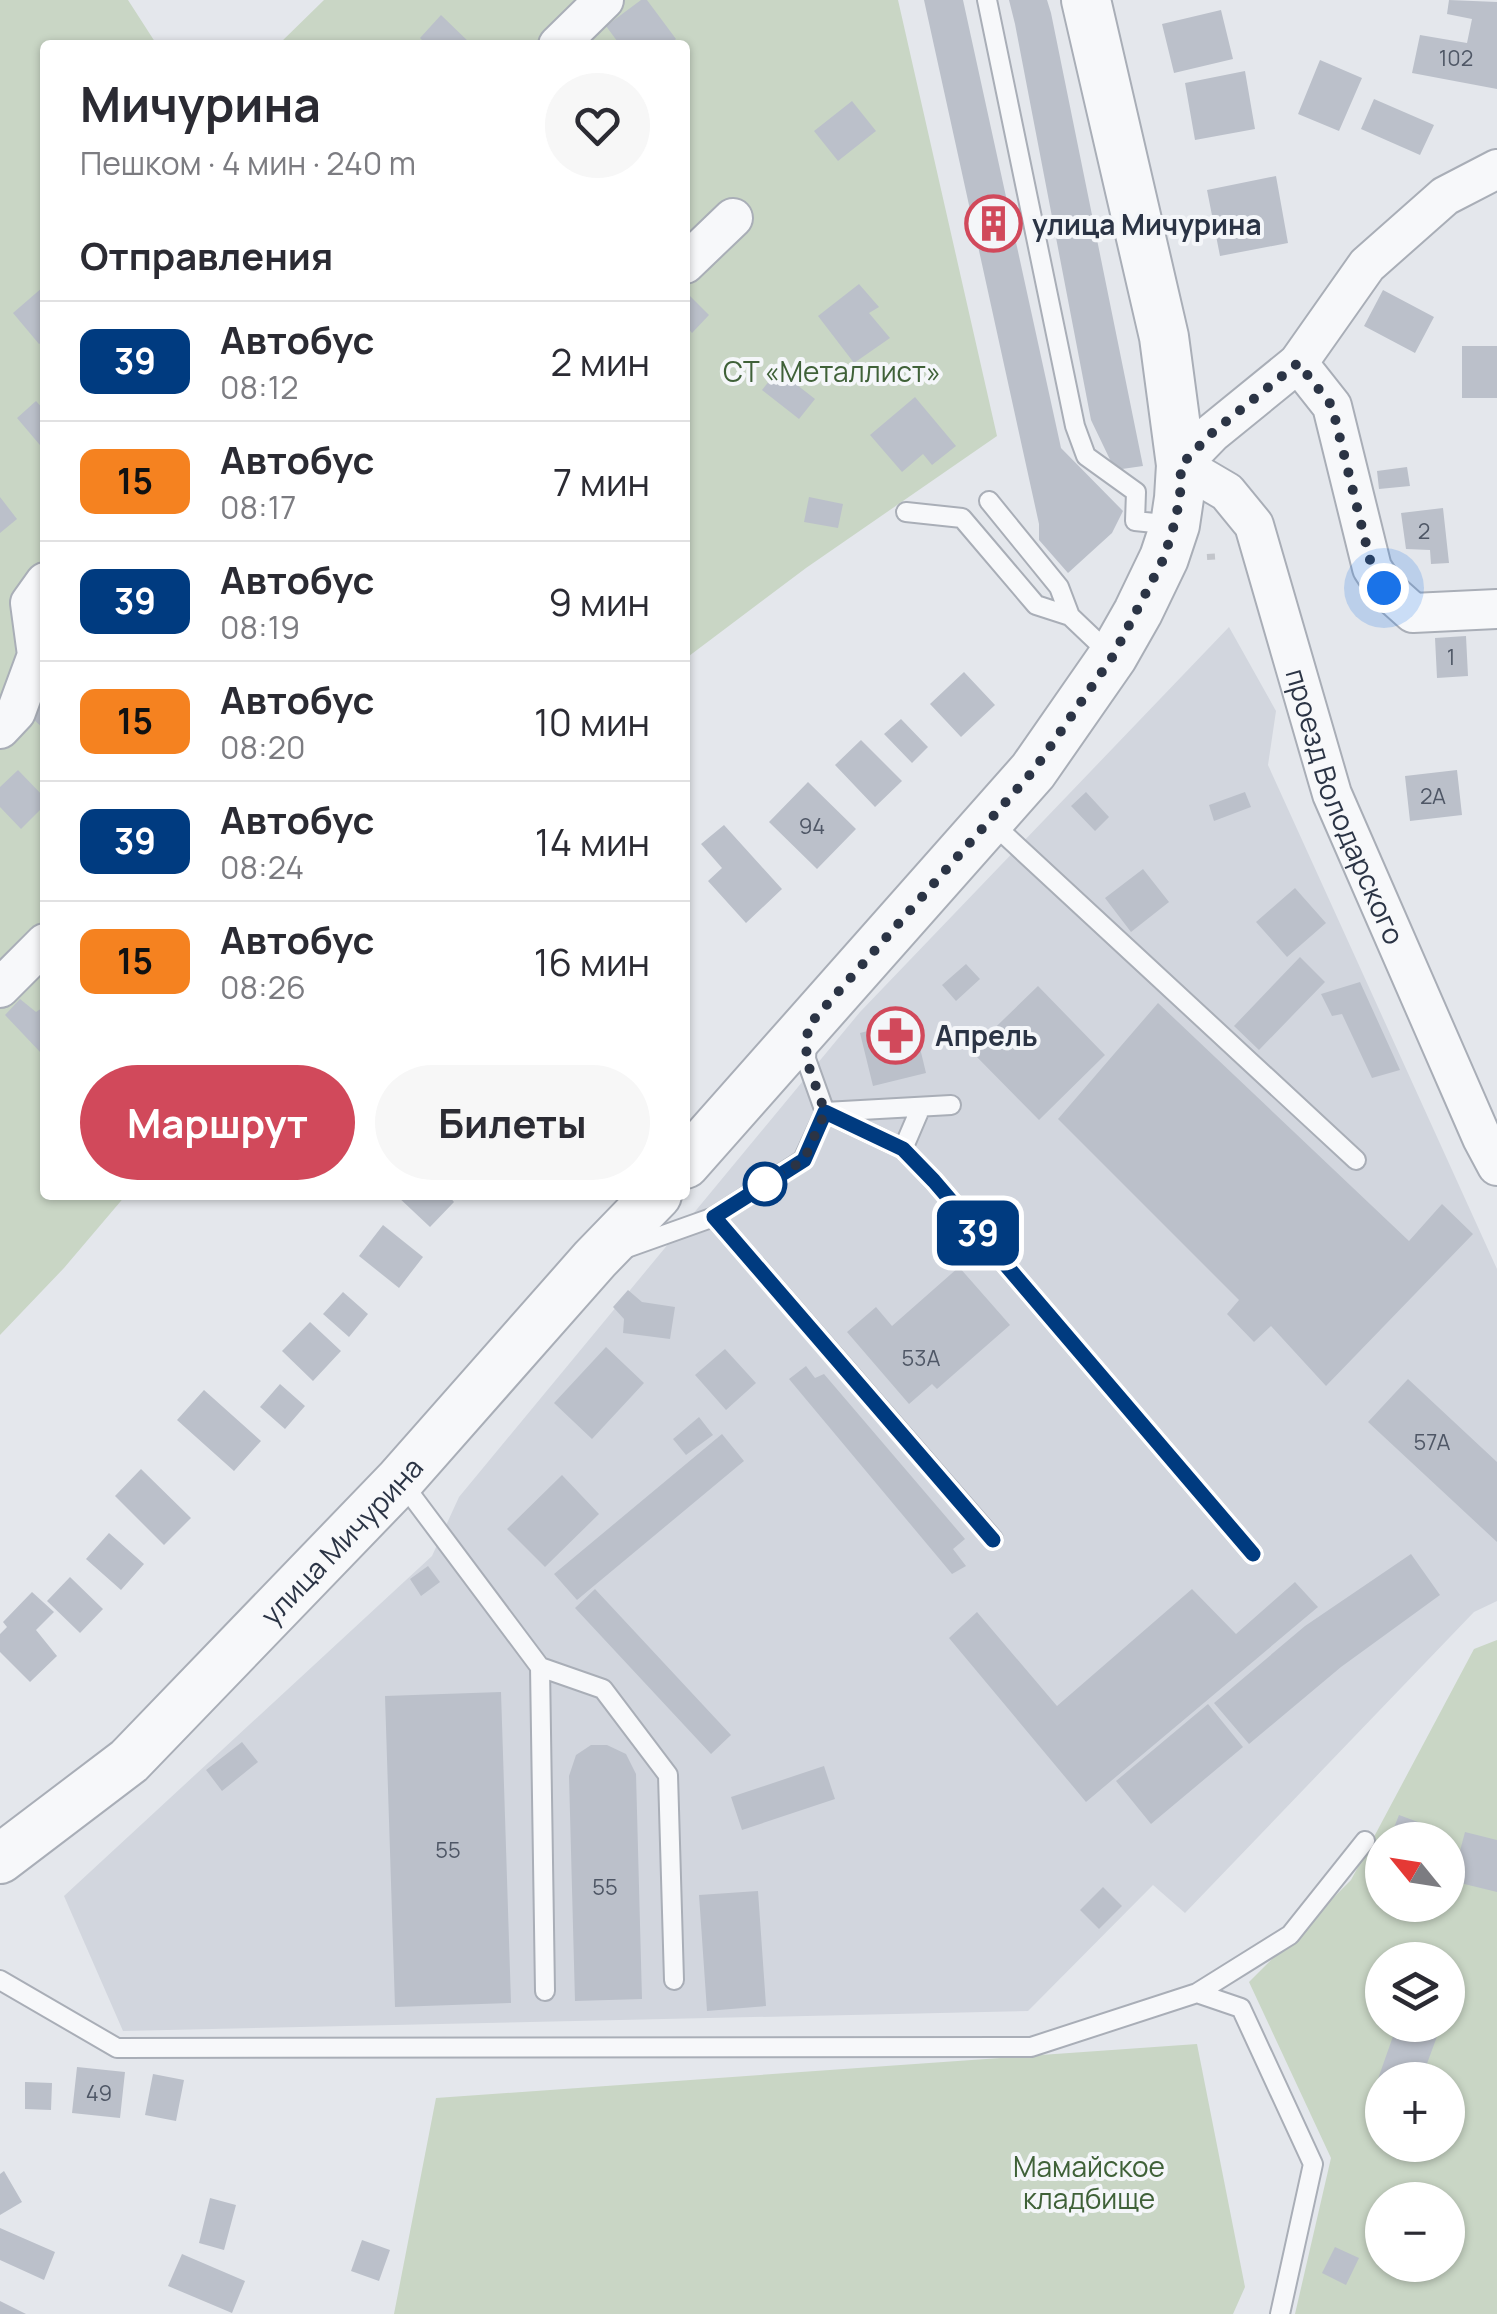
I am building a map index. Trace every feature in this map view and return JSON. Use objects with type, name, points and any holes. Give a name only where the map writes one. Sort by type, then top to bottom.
[{"type":"street","points":[[563,40],[604,0]]},
{"type":"street","points":[[690,1158],[1034,770],[1113,656],[1164,558],[1180,498],[1181,465],[1164,338],[1086,0]]},
{"type":"street","points":[[1181,465],[1212,433],[1298,363],[1366,265],[1444,196],[1497,169]]},
{"type":"street","points":[[690,259],[733,218]]},
{"type":"street","points":[[1298,363],[1332,406],[1372,568],[1384,588],[1413,613],[1497,609]]},
{"type":"street","name":"проезд Володарского","points":[[1181,465],[1227,492],[1254,525],[1332,794],[1497,1166]]},
{"type":"street","points":[[40,589],[30,603],[40,651]]},
{"type":"street","points":[[0,729],[16,712],[40,658]]},
{"type":"street","points":[[0,988],[40,948]]},
{"type":"street","name":"улица Мичурина","points":[[0,1859],[128,1761],[400,1480],[652,1200]]},
{"type":"lane","points":[[987,0],[1075,426],[1086,456],[1136,492],[1135,521],[1174,525]]},
{"type":"lane","points":[[988,501],[1059,587],[1070,616]]},
{"type":"lane","points":[[906,512],[962,518],[1036,605],[1070,616],[1113,656]]},
{"type":"lane","points":[[991,821],[1356,1160]]},
{"type":"lane","points":[[595,1259],[714,1217],[804,1160],[825,1112],[806,1059],[808,1026]]},
{"type":"lane","points":[[825,1112],[950,1105]]},
{"type":"lane","points":[[903,1149],[921,1107]]},
{"type":"lane","points":[[825,1112],[903,1149],[934,1181],[1253,1554]]},
{"type":"lane","points":[[714,1217],[993,1540]]},
{"type":"lane","points":[[400,1480],[540,1667],[602,1689],[668,1775],[674,1980]]},
{"type":"lane","points":[[540,1667],[545,1991]]},
{"type":"lane","points":[[0,1980],[117,2048],[1031,2047],[1197,1993],[1290,1935],[1365,1841]]},
{"type":"lane","points":[[1197,1993],[1241,2008],[1313,2164],[1280,2314]]},
{"type":"shaded area","points":[[1229,627],[1276,711],[1268,765],[1497,1269],[1497,1601],[1474,1612],[1185,1913],[1153,1885],[1028,2011],[123,2031],[64,1896],[432,1556],[459,1497],[860,1012]]},
{"type":"green space","points":[[0,0],[128,0],[154,40],[40,40],[40,1200],[122,1200],[0,1335]]},
{"type":"green space","name":"СТ «Металлист»","points":[[324,0],[898,0],[997,436],[806,568],[690,655],[690,40],[283,40]]},
{"type":"green space","points":[[1497,1640],[1497,2314],[1295,2314],[1331,2158],[1249,1982],[1351,1880],[1365,1854],[1365,1922],[1465,1922],[1465,1822],[1382,1822],[1474,1649]]},
{"type":"green space","name":"Мамайское кладбище","points":[[1197,2044],[1245,2287],[1233,2314],[394,2314],[436,2098]]},
{"type":"building","points":[[641,0],[647,0],[676,39],[616,40],[606,26]]},
{"type":"building","name":"улица Мичурина","points":[[924,0],[963,0],[1061,448],[1123,511],[1112,533],[1068,573],[1039,540],[1039,524]]},
{"type":"building","points":[[1009,0],[1047,0],[1051,13],[1143,466],[1115,470],[1091,420]]},
{"type":"building","points":[[1449,0],[1497,2],[1497,89],[1412,73],[1420,35],[1467,43],[1472,19],[1447,14]]},
{"type":"building","points":[[1221,10],[1233,59],[1174,73],[1162,24]]},
{"type":"building","points":[[441,15],[467,40],[422,40]]},
{"type":"building","points":[[1320,60],[1362,78],[1339,131],[1298,114]]},
{"type":"building","points":[[1245,71],[1255,129],[1195,140],[1185,83]]},
{"type":"building","points":[[1374,99],[1434,125],[1420,155],[1361,129]]},
{"type":"building","points":[[852,101],[876,131],[838,161],[814,131]]},
{"type":"building","points":[[1276,176],[1288,243],[1220,256],[1207,190]]},
{"type":"building","points":[[859,284],[879,307],[869,313],[890,338],[854,363],[818,316]]},
{"type":"building","points":[[40,290],[40,343],[39,344],[13,313]]},
{"type":"building","points":[[1383,290],[1434,317],[1415,353],[1364,326]]},
{"type":"building","points":[[690,296],[709,315],[692,333],[690,331]]},
{"type":"building","points":[[1462,346],[1497,346],[1497,398],[1462,398]]},
{"type":"building","points":[[778,370],[815,399],[799,419],[762,390]]},
{"type":"building","points":[[915,397],[956,446],[932,465],[923,454],[902,472],[870,435]]},
{"type":"building","points":[[36,401],[40,405],[40,445],[17,418]]},
{"type":"building","points":[[1407,467],[1410,486],[1379,489],[1377,471]]},
{"type":"building","points":[[0,497],[17,519],[0,533]]},
{"type":"building","points":[[809,497],[843,504],[838,528],[804,522]]},
{"type":"building","points":[[1443,508],[1449,563],[1431,564],[1430,550],[1406,549],[1401,513]]},
{"type":"building","points":[[1466,636],[1468,676],[1437,678],[1435,638]]},
{"type":"building","points":[[964,672],[995,705],[961,737],[930,704]]},
{"type":"building","points":[[40,707],[40,725],[31,717]]},
{"type":"building","points":[[901,719],[928,747],[912,763],[884,734]]},
{"type":"building","points":[[861,740],[902,781],[875,807],[835,765]]},
{"type":"building","points":[[18,770],[40,793],[40,810],[21,829],[0,807],[0,787]]},
{"type":"building","points":[[1457,770],[1462,815],[1410,821],[1405,776]]},
{"type":"building","points":[[808,782],[856,829],[817,869],[769,822]]},
{"type":"building","points":[[1086,792],[1109,817],[1095,831],[1071,806]]},
{"type":"building","points":[[1245,792],[1251,807],[1214,821],[1209,805]]},
{"type":"building","points":[[724,825],[782,889],[746,923],[708,881],[722,868],[701,844]]},
{"type":"building","points":[[1143,869],[1169,902],[1131,932],[1105,898]]},
{"type":"building","points":[[1295,888],[1326,923],[1287,957],[1256,922]]},
{"type":"building","points":[[1300,957],[1325,982],[1259,1050],[1234,1026]]},
{"type":"building","points":[[966,964],[980,979],[956,1001],[942,985]]},
{"type":"building","points":[[1360,982],[1400,1070],[1372,1078],[1342,1014],[1332,1016],[1321,994]]},
{"type":"building","points":[[1038,986],[1105,1055],[1039,1120],[971,1051]]},
{"type":"building","points":[[20,999],[36,1012],[40,1009],[40,1052],[5,1015]]},
{"type":"building","points":[[1158,1003],[1409,1241],[1442,1204],[1473,1234],[1326,1386],[1271,1326],[1254,1342],[1227,1314],[1239,1300],[1058,1119]]},
{"type":"building","points":[[913,1019],[926,1073],[873,1086],[860,1033]]},
{"type":"building","points":[[401,1200],[452,1200],[430,1227]]},
{"type":"building","points":[[383,1225],[423,1257],[399,1288],[359,1256]]},
{"type":"building","points":[[959,1267],[1010,1325],[937,1389],[932,1384],[909,1404],[847,1332],[876,1307],[892,1326]]},
{"type":"building","points":[[628,1290],[642,1302],[675,1307],[670,1339],[623,1333],[624,1319],[613,1307]]},
{"type":"building","points":[[343,1292],[368,1314],[349,1337],[323,1314]]},
{"type":"building","points":[[310,1322],[341,1351],[313,1381],[282,1351]]},
{"type":"building","points":[[606,1347],[644,1383],[592,1439],[554,1403]]},
{"type":"building","points":[[725,1349],[756,1383],[726,1410],[695,1375]]},
{"type":"building","points":[[806,1366],[815,1378],[824,1374],[965,1539],[953,1549],[966,1566],[952,1574],[789,1379]]},
{"type":"building","points":[[1408,1379],[1497,1462],[1497,1542],[1368,1422]]},
{"type":"building","points":[[280,1384],[305,1406],[285,1429],[260,1407]]},
{"type":"building","points":[[204,1390],[261,1441],[234,1471],[177,1420]]},
{"type":"building","points":[[699,1417],[713,1435],[686,1455],[673,1439]]},
{"type":"building","points":[[722,1434],[744,1461],[577,1600],[554,1574]]},
{"type":"building","points":[[141,1469],[191,1518],[164,1545],[115,1496]]},
{"type":"building","points":[[562,1475],[599,1514],[545,1567],[507,1529]]},
{"type":"building","points":[[109,1533],[144,1564],[121,1590],[86,1559]]},
{"type":"building","points":[[1411,1554],[1440,1595],[1341,1667],[1249,1744],[1214,1703],[1305,1626]]},
{"type":"building","points":[[428,1566],[440,1582],[421,1596],[410,1579]]},
{"type":"building","points":[[70,1577],[103,1609],[80,1633],[47,1601]]},
{"type":"building","points":[[1295,1582],[1318,1607],[1086,1802],[949,1638],[977,1612],[1057,1706],[1192,1589],[1236,1634]]},
{"type":"building","points":[[595,1589],[731,1735],[711,1754],[575,1608]]},
{"type":"building","points":[[32,1592],[54,1612],[36,1630],[57,1656],[30,1682],[0,1652],[0,1634],[7,1627],[3,1622]]},
{"type":"building","points":[[501,1692],[511,2003],[395,2007],[385,1696]]},
{"type":"building","points":[[1208,1704],[1243,1747],[1151,1824],[1116,1781]]},
{"type":"building","points":[[242,1742],[258,1762],[222,1791],[206,1770]]},
{"type":"building","points":[[591,1745],[607,1745],[626,1754],[636,1774],[642,1999],[575,2001],[569,1776],[576,1755]]},
{"type":"building","points":[[824,1766],[835,1799],[742,1830],[731,1797]]},
{"type":"building","points":[[1399,1815],[1418,1822],[1396,1822]]},
{"type":"building","points":[[1465,1832],[1497,1840],[1497,1892],[1465,1884]]},
{"type":"building","points":[[1103,1887],[1122,1906],[1099,1929],[1080,1910]]},
{"type":"building","points":[[758,1891],[766,2006],[707,2011],[699,1895]]},
{"type":"building","points":[[1391,2042],[1435,2042],[1428,2062],[1384,2062]]},
{"type":"building","points":[[77,2067],[125,2072],[120,2118],[72,2113]]},
{"type":"building","points":[[153,2074],[184,2080],[176,2121],[145,2115]]},
{"type":"building","points":[[25,2082],[52,2083],[51,2110],[25,2109]]},
{"type":"building","points":[[4,2171],[22,2202],[0,2215],[0,2174]]},
{"type":"building","points":[[210,2198],[236,2205],[224,2250],[199,2243]]},
{"type":"building","points":[[0,2228],[55,2252],[44,2280],[0,2260]]},
{"type":"building","points":[[362,2240],[390,2250],[379,2281],[351,2271]]},
{"type":"building","points":[[1335,2247],[1359,2258],[1346,2285],[1322,2273]]},
{"type":"building","points":[[182,2254],[245,2281],[232,2313],[168,2286]]},
{"type":"building","points":[[0,2301],[26,2314],[0,2314]]},
{"type":"bus line","name":"39","points":[[993,1540],[714,1217],[804,1160],[825,1112],[903,1149],[934,1181],[1253,1554]]},
{"type":"place","name":"улица Мичурина","points":[[993,224]]},
{"type":"place","name":"Апрель","points":[[896,1035]]},
{"type":"route","points":[[765,1184],[804,1160],[825,1112],[806,1059],[808,1026],[1034,770],[1113,656],[1164,558],[1180,498],[1181,465],[1212,433],[1298,363],[1332,406],[1372,568],[1384,588]]}]
